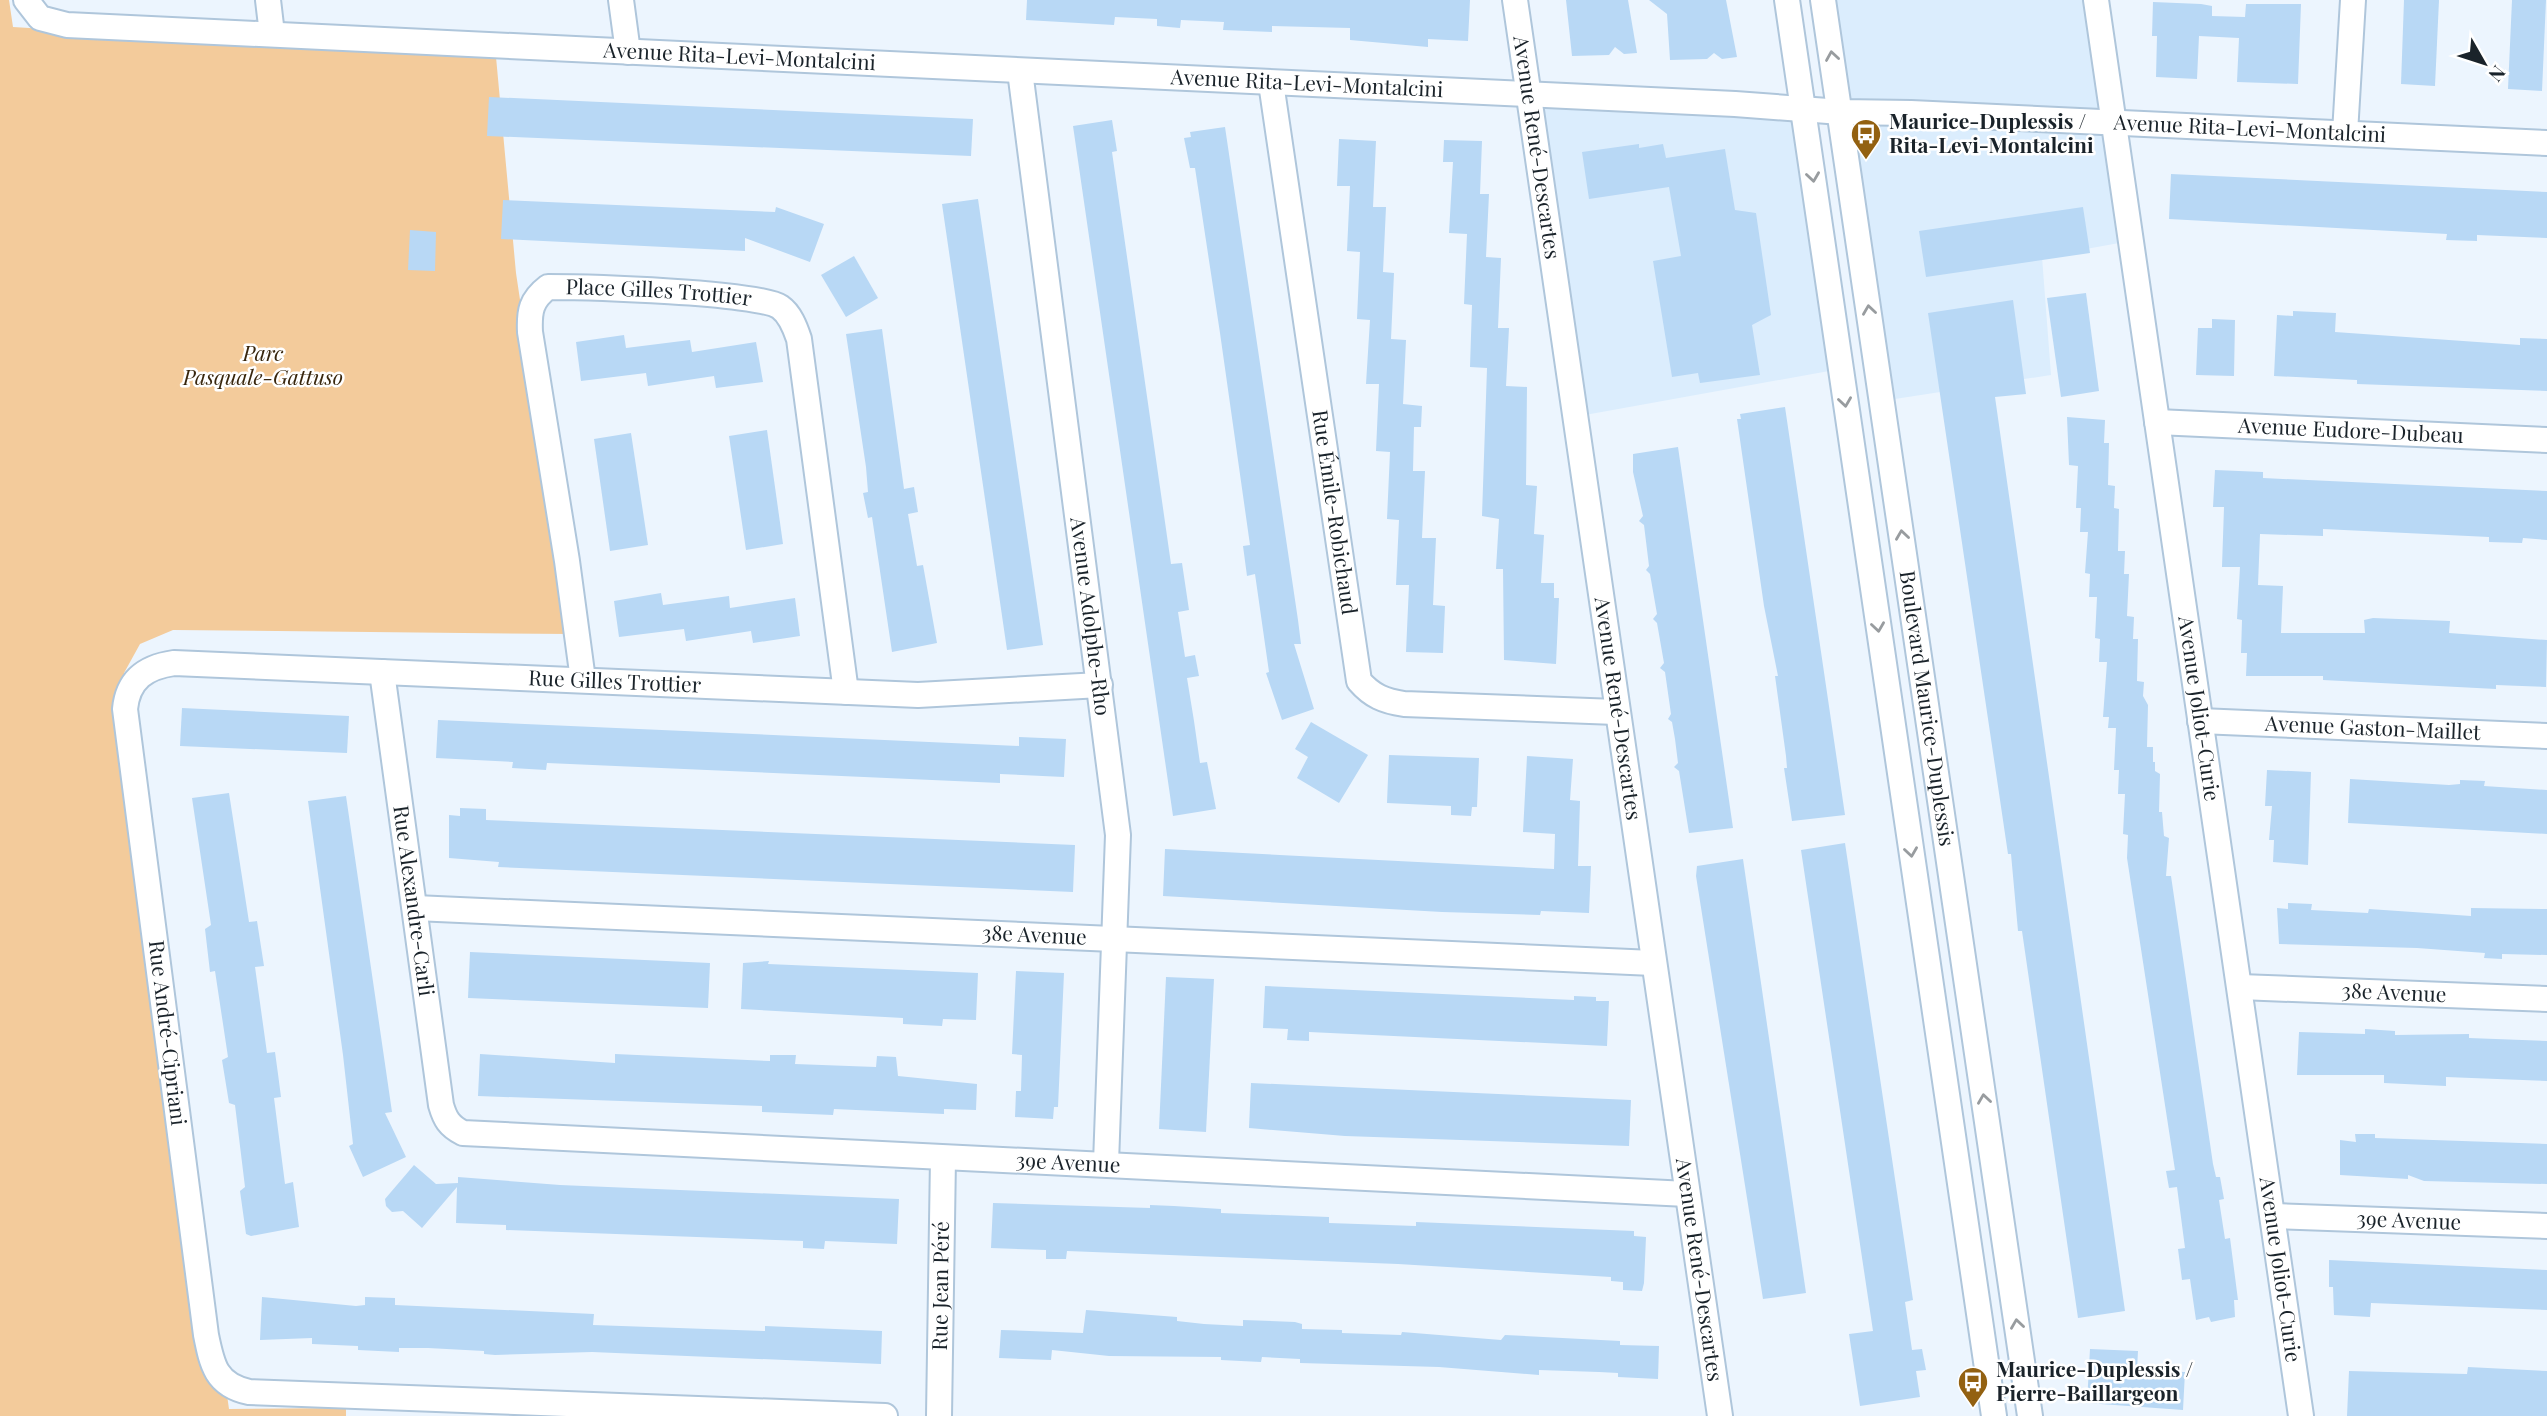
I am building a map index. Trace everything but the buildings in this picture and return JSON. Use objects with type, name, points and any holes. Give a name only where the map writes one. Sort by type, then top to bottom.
[{"type":"street","name":"Avenue Rita-Levi-Montalcini","points":[[26,0],[40,18],[67,25],[1528,94],[1841,113],[2547,143]]},
{"type":"street","points":[[268,0],[272,34]]},
{"type":"street","points":[[621,0],[628,52]]},
{"type":"street","name":"Avenue René-Descartes","points":[[1515,0],[1720,1416]]},
{"type":"street","name":"Boulevard Maurice-Duplessis","points":[[1787,0],[1994,1416]]},
{"type":"street","name":"Boulevard Maurice-Duplessis","points":[[1823,0],[2031,1416]]},
{"type":"street","name":"Avenue Joliot-Curie","points":[[2096,0],[2301,1416]]},
{"type":"street","points":[[2346,133],[2353,0]]},
{"type":"street","name":"Avenue Adolphe-Rho","points":[[1020,71],[1118,835],[1112,937],[1107,1163]]},
{"type":"street","name":"Rue Émile-Robichaud","points":[[1271,83],[1359,681],[1369,692],[1385,701],[1404,704],[1616,712]]},
{"type":"street","name":"Place Gilles Trottier","points":[[583,680],[530,332],[530,313],[534,298],[548,287],[744,297],[779,306],[792,321],[799,339],[846,692]]},
{"type":"street","name":"Avenue Eudore-Dubeau","points":[[2157,422],[2547,440]]},
{"type":"street","name":"Rue Gilles Trottier","points":[[134,680],[155,666],[174,663],[846,692],[978,694],[1100,685]]},
{"type":"street","name":"Rue Alexandre-Carli","points":[[382,672],[441,1105],[444,1118],[452,1128]]},
{"type":"street","name":"Rue André-Cipriani","points":[[134,680],[126,694],[125,709],[130,750],[206,1335],[215,1373],[225,1383],[249,1392],[885,1416]]},
{"type":"street","name":"Avenue Gaston-Maillet","points":[[2200,720],[2547,736]]},
{"type":"street","name":"38e Avenue","points":[[415,908],[1653,963]]},
{"type":"street","name":"38e Avenue","points":[[2240,987],[2547,999]]},
{"type":"street","name":"39e Avenue","points":[[452,1128],[475,1136],[1107,1163],[1687,1194]]},
{"type":"street","name":"Rue Jean Péré","points":[[939,1416],[943,1158]]},
{"type":"street","name":"39e Avenue","points":[[2273,1216],[2547,1226]]},
{"type":"shaded area","points":[[1823,0],[2096,0],[2130,241],[2042,257],[2051,375],[1882,401]]},
{"type":"shaded area","points":[[1528,94],[1803,109],[1840,369],[1574,417]]},
{"type":"green space","name":"Parc Pasquale-Gattuso","points":[[0,0],[9,0],[13,27],[496,57],[516,273],[570,634],[173,630],[140,644],[124,673],[229,1409],[346,1408],[346,1416],[0,1416]]},
{"type":"place","name":"Maurice-Duplessis / Rita-Levi-Montalcini","points":[[1866,161]]},
{"type":"place","name":"Maurice-Duplessis / Pierre-Baillargeon","points":[[1973,1409]]}]
